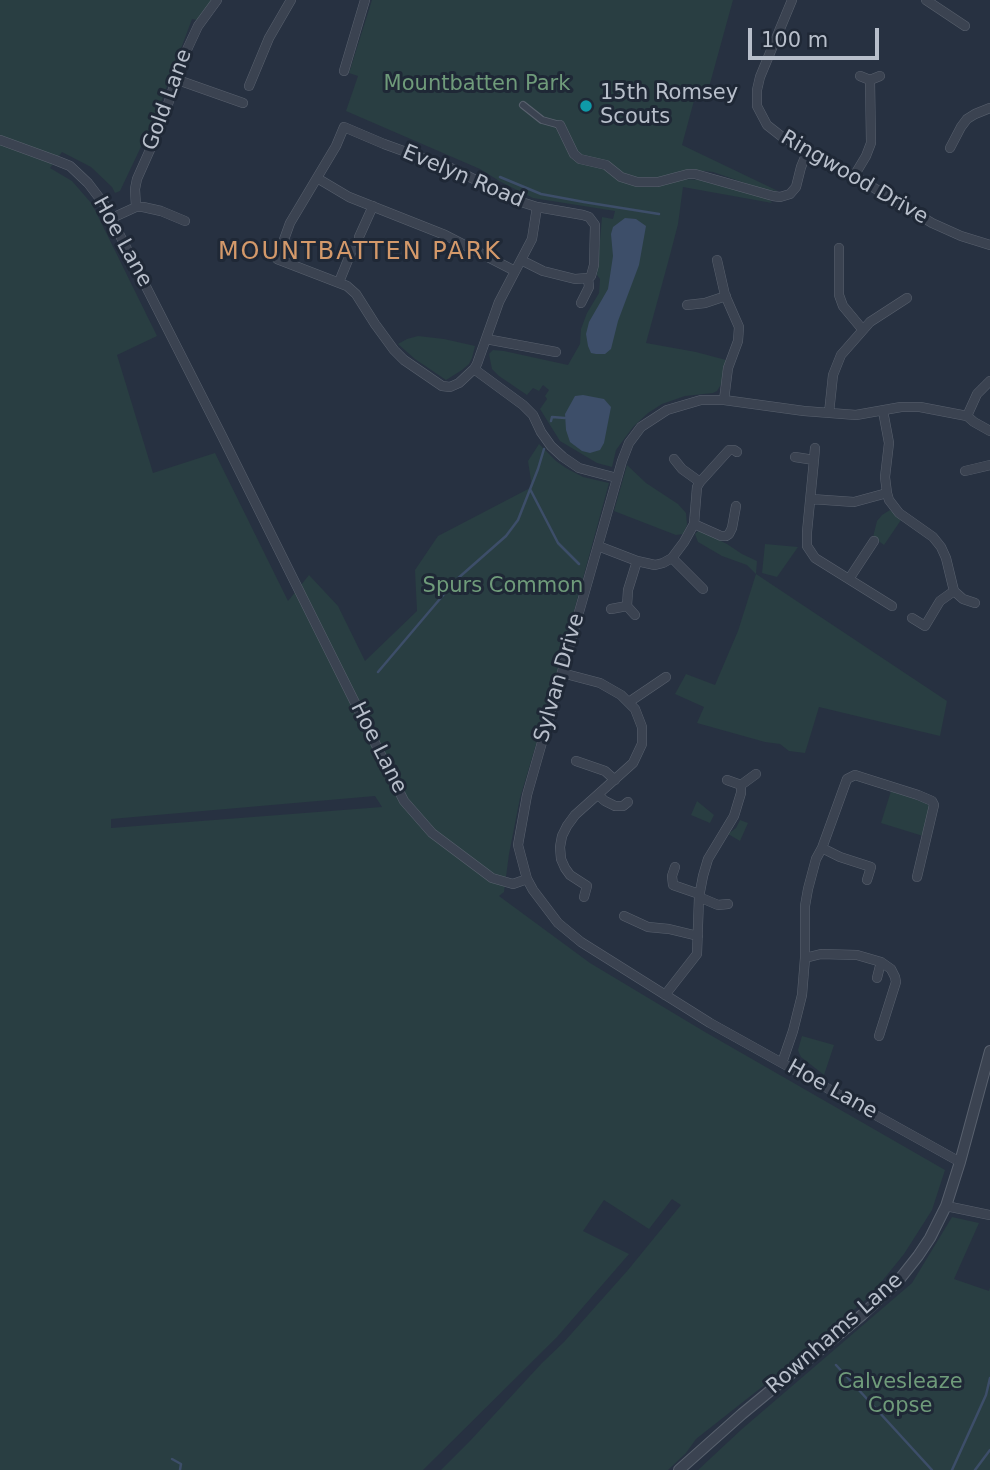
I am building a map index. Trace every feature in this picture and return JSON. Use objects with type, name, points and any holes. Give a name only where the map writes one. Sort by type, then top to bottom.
[{"type":"street","name":"Gold Lane","points":[[136,207],[137,179],[161,125],[175,79],[193,35],[217,0]]},
{"type":"street","points":[[249,86],[269,38],[291,0]]},
{"type":"street","points":[[344,71],[365,0]]},
{"type":"street","name":"Ringwood Drive","points":[[792,0],[760,77],[757,106],[762,119],[772,130],[946,230],[990,245]]},
{"type":"street","points":[[926,0],[965,26]]},
{"type":"street","points":[[854,176],[871,143],[875,78],[860,76]]},
{"type":"street","points":[[175,79],[243,103]]},
{"type":"street","points":[[523,105],[541,120],[560,125],[574,154],[580,159],[606,165],[621,177],[637,182],[658,182],[695,174],[780,197],[790,194],[796,187],[808,150]]},
{"type":"street","points":[[950,148],[967,119],[990,108]]},
{"type":"street","name":"Evelyn Road","points":[[317,178],[344,127],[456,170],[515,200],[537,207],[531,239],[499,302],[474,369]]},
{"type":"street","name":"Hoe Lane","points":[[0,140],[70,166],[89,183],[104,204],[404,801],[432,833],[492,878],[513,884],[527,879],[558,923],[581,943],[710,1023],[960,1162]]},
{"type":"street","points":[[515,271],[452,239],[349,197],[317,178],[290,223],[277,259],[339,282],[356,294],[394,350],[442,387],[459,383],[474,369],[523,405],[533,415],[551,446],[563,457],[579,468],[617,478]]},
{"type":"street","points":[[359,237],[373,206]]},
{"type":"street","points":[[112,219],[136,207],[143,207],[185,221]]},
{"type":"street","points":[[537,207],[589,216],[593,221],[594,265],[588,278],[589,287],[581,303]]},
{"type":"street","points":[[839,248],[844,267],[839,295],[843,306],[863,330]]},
{"type":"street","points":[[339,282],[352,250]]},
{"type":"street","points":[[521,260],[543,271],[575,279],[588,278]]},
{"type":"street","points":[[717,260],[726,296],[739,327],[738,341],[728,368],[724,400]]},
{"type":"street","points":[[687,305],[726,296]]},
{"type":"street","points":[[829,413],[833,375],[841,355],[879,315],[907,298]]},
{"type":"street","points":[[486,339],[556,352]]},
{"type":"street","points":[[967,416],[977,394],[990,381]]},
{"type":"street","name":"Sylvan Drive","points":[[527,879],[519,845],[527,795],[622,461],[629,443],[641,427],[667,410],[701,400],[724,400],[856,415],[901,407],[920,407],[967,416],[990,431]]},
{"type":"street","points":[[883,411],[889,443],[885,477],[889,500],[899,513],[933,537],[946,558],[954,591],[963,599],[975,603]]},
{"type":"street","points":[[815,448],[807,546],[816,558],[892,606]]},
{"type":"street","points":[[598,546],[636,561],[655,565],[672,558],[694,524],[697,487],[700,482],[729,450],[737,452]]},
{"type":"street","points":[[795,457],[814,460]]},
{"type":"street","points":[[674,458],[681,469],[700,482]]},
{"type":"street","points":[[965,471],[990,465]]},
{"type":"street","points":[[811,499],[854,502],[887,493]]},
{"type":"street","points":[[694,524],[726,536],[732,528],[736,506]]},
{"type":"street","points":[[849,579],[874,541]]},
{"type":"street","points":[[672,558],[703,589]]},
{"type":"street","points":[[635,615],[627,606],[628,590],[636,561]]},
{"type":"street","points":[[925,626],[940,601],[954,591]]},
{"type":"street","points":[[611,609],[627,606]]},
{"type":"street","points":[[912,618],[935,633]]},
{"type":"street","points":[[562,673],[600,683],[621,695],[635,709],[642,727],[642,744],[632,763],[570,821],[562,836],[561,859],[565,868],[587,886]]},
{"type":"street","points":[[629,702],[666,677]]},
{"type":"street","points":[[576,761],[600,769],[615,780]]},
{"type":"street","points":[[741,785],[756,774]]},
{"type":"street","points":[[782,1063],[802,995],[805,906],[816,859],[847,779],[855,775],[862,777],[930,799],[934,804],[917,877]]},
{"type":"street","points":[[727,780],[741,785]]},
{"type":"street","points":[[665,995],[697,954],[699,895],[708,859],[734,816],[741,785]]},
{"type":"street","points":[[598,795],[609,804],[623,804],[620,819]]},
{"type":"street","points":[[822,848],[871,867],[867,880]]},
{"type":"street","points":[[675,867],[673,885],[718,905],[728,904]]},
{"type":"street","points":[[584,897],[593,877]]},
{"type":"street","points":[[658,915],[660,928]]},
{"type":"street","points":[[624,916],[648,927],[698,936]]},
{"type":"street","points":[[805,958],[821,954],[858,955],[881,962],[893,972],[896,982],[879,1036]]},
{"type":"street","points":[[877,978],[881,962]]},
{"type":"street","name":"Rownhams Lane","points":[[679,1470],[883,1297],[918,1256],[946,1206],[987,1072],[990,1051]]},
{"type":"street","points":[[946,1206],[990,1215]]},
{"type":"green space","name":"Spurs Common","points":[[0,0],[212,0],[197,20],[192,19],[157,113],[120,191],[115,193],[91,167],[62,152],[50,168],[72,181],[92,204],[157,336],[117,355],[153,473],[215,453],[288,601],[309,575],[338,606],[365,661],[417,611],[415,570],[438,536],[532,487],[528,461],[539,444],[566,468],[583,477],[609,483],[520,798],[504,892],[499,896],[590,963],[945,1170],[932,1210],[904,1254],[870,1296],[781,1372],[696,1439],[668,1470],[441,1470],[564,1342],[628,1270],[681,1205],[672,1199],[649,1229],[604,1200],[583,1231],[629,1254],[557,1337],[423,1470],[0,1470]],"holes":[[[375,796],[382,807],[111,828],[111,819]]]},
{"type":"green space","name":"Mountbatten Park","points":[[372,0],[733,0],[706,98],[695,97],[682,145],[778,191],[765,190],[713,172],[685,171],[684,179],[699,180],[769,199],[772,203],[683,187],[678,224],[646,343],[726,360],[723,381],[713,393],[685,396],[662,404],[648,413],[633,427],[616,450],[612,467],[597,463],[560,441],[540,409],[549,390],[543,385],[539,391],[533,388],[527,395],[492,369],[489,354],[493,350],[504,351],[568,365],[580,344],[581,329],[587,313],[599,293],[600,279],[597,275],[602,217],[613,219],[615,211],[533,198],[480,169],[346,111],[358,76],[349,73]]},
{"type":"green space","points":[[418,336],[475,346],[472,358],[462,370],[446,380],[398,344]]},
{"type":"green space","points":[[627,465],[686,513],[687,525],[683,534],[676,535],[614,511]]},
{"type":"green space","points":[[890,510],[901,520],[884,545],[873,537],[877,521]]},
{"type":"green space","points":[[699,530],[757,561],[756,574],[747,565],[722,556],[698,542],[695,534]]},
{"type":"green space","points":[[765,544],[798,547],[777,577],[762,573]]},
{"type":"green space","points":[[756,574],[947,701],[940,736],[819,707],[805,753],[789,751],[780,744],[697,723],[704,707],[675,694],[686,674],[715,685],[738,631]]},
{"type":"green space","points":[[891,791],[929,806],[923,836],[881,823]]},
{"type":"green space","points":[[697,801],[714,815],[710,823],[691,815]]},
{"type":"green space","points":[[740,820],[748,823],[740,841],[728,834],[736,828]]},
{"type":"green space","points":[[802,1036],[834,1045],[824,1075],[801,1057],[798,1050]]},
{"type":"green space","name":"Calvesleaze Copse","points":[[952,1217],[979,1223],[954,1279],[989,1291],[990,1287],[990,1470],[698,1470],[912,1283]]},
{"type":"water","points":[[625,218],[636,219],[646,226],[639,265],[618,321],[611,349],[605,354],[591,353],[586,334],[589,322],[608,289],[613,256],[611,234],[613,227]]},
{"type":"water","points":[[575,396],[604,399],[611,407],[604,443],[600,450],[590,453],[582,451],[570,442],[566,430],[565,414]]},
{"type":"waterway","points":[[500,177],[541,194],[584,202]]},
{"type":"waterway","points":[[584,202],[659,214]]},
{"type":"waterway","points":[[551,421],[552,417],[565,418]]},
{"type":"waterway","points":[[378,672],[456,580],[506,536],[518,520],[544,449]]},
{"type":"waterway","points":[[530,489],[558,543],[579,564]]},
{"type":"waterway","points":[[836,1365],[932,1470]]},
{"type":"waterway","points":[[952,1470],[986,1395],[990,1378]]},
{"type":"waterway","points":[[975,1470],[990,1450]]},
{"type":"waterway","points":[[172,1459],[181,1464],[180,1470]]},
{"type":"place","name":"15th Romsey Scouts","points":[[586,106]]},
{"type":"district","name":"MOUNTBATTEN PARK","points":[[360,253]]}]
